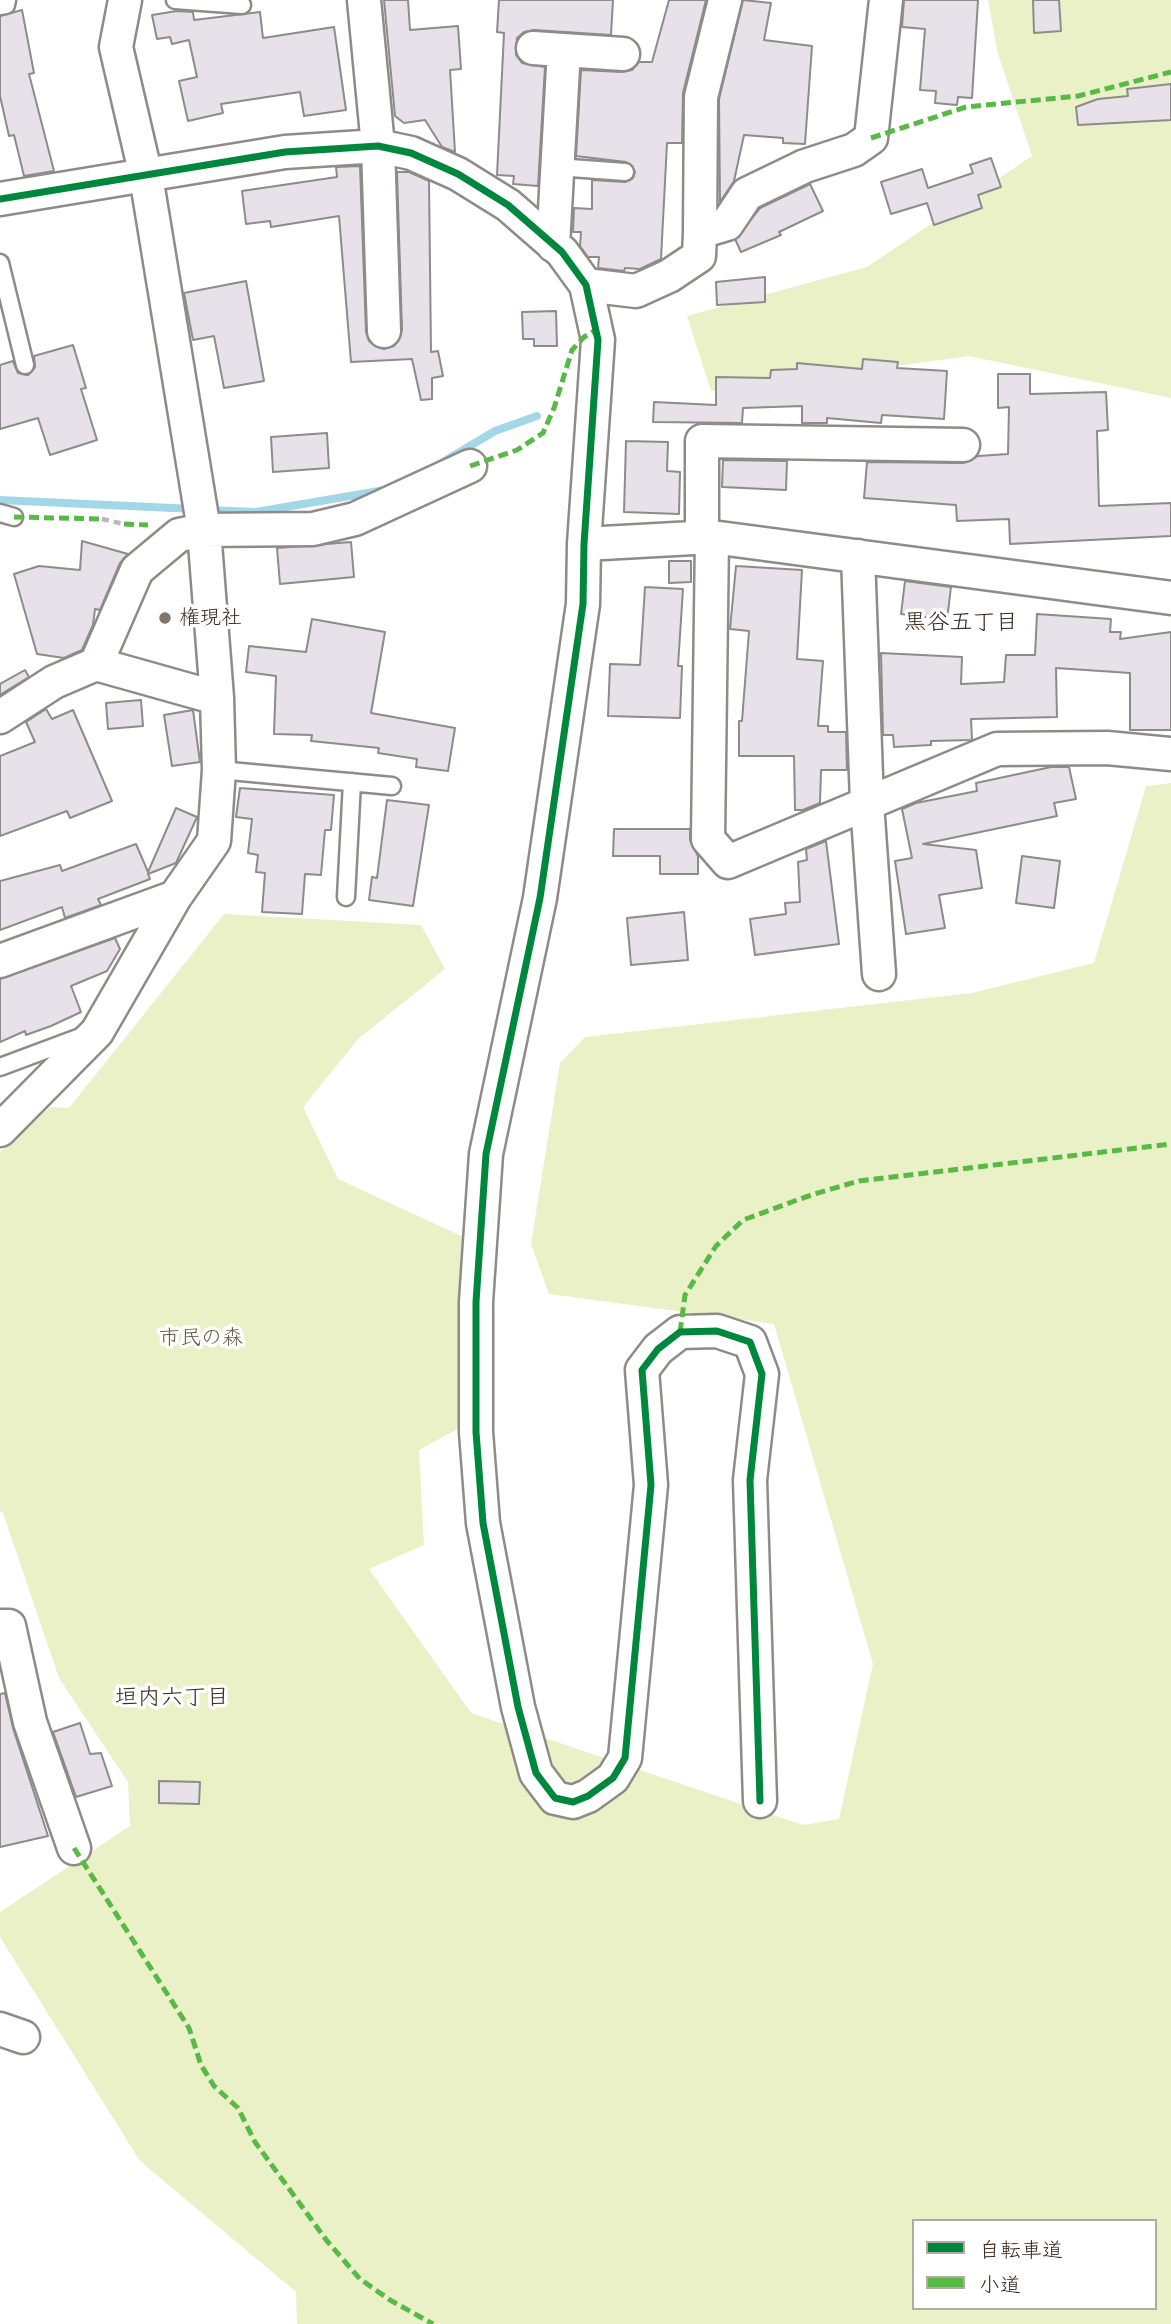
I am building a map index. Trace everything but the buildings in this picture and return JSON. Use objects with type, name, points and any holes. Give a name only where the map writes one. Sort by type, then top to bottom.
[{"type":"street","points":[[0,1130],[97,1032],[175,897],[214,841],[219,770],[202,515],[146,176],[117,47],[125,0]]},
{"type":"street","points":[[364,0],[378,146],[384,331]]},
{"type":"street","points":[[586,285],[636,291],[669,276],[699,256],[701,97],[725,0]]},
{"type":"street","points":[[700,232],[727,224],[747,194],[805,166],[854,150],[871,138],[886,0]]},
{"type":"street","points":[[533,48],[623,54]]},
{"type":"street","points":[[553,245],[564,50]]},
{"type":"street","points":[[0,199],[285,152],[378,146],[411,153],[458,174],[508,205],[553,245],[586,285],[598,340],[584,544],[583,604],[540,898],[486,1154],[476,1315],[476,1432],[483,1524],[518,1707],[536,1773],[555,1798],[573,1801],[588,1796],[613,1778],[625,1758],[651,1485],[642,1370],[658,1349],[680,1332],[717,1331],[750,1342],[762,1374],[750,1480],[760,1801]]},
{"type":"street","points":[[963,445],[702,441],[707,537],[708,839],[728,862],[997,749],[1107,748],[1171,754]]},
{"type":"street","points":[[96,664],[137,570],[202,515],[313,529],[345,522],[470,466]]},
{"type":"street","points":[[584,544],[707,537],[1171,598]]},
{"type":"street","points":[[858,556],[867,803],[880,974]]},
{"type":"street","points":[[0,717],[54,682],[96,664],[216,698]]},
{"type":"street","points":[[0,961],[175,897]]},
{"type":"street","points":[[0,1626],[9,1626],[30,1722],[74,1848]]},
{"type":"lane","points":[[0,6],[6,5],[7,0]]},
{"type":"lane","points":[[175,0],[243,5]]},
{"type":"lane","points":[[557,167],[625,172]]},
{"type":"lane","points":[[0,263],[25,365]]},
{"type":"lane","points":[[219,770],[392,786]]},
{"type":"lane","points":[[346,897],[352,782]]},
{"type":"lane","points":[[0,1066],[97,1032]]},
{"type":"path","points":[[102,519],[124,524]]},
{"type":"green space","points":[[988,0],[1171,0],[1171,398],[969,356],[711,391],[687,316],[867,267],[1032,156],[998,54]]},
{"type":"green space","name":"市民の森","points":[[1171,783],[1171,2324],[297,2324],[296,2292],[140,2161],[0,1937],[0,1912],[130,1826],[128,1782],[59,1678],[3,1513],[0,1511],[0,1152],[50,1107],[69,1108],[224,914],[421,925],[445,969],[358,1039],[303,1107],[338,1179],[470,1240],[465,1425],[419,1450],[424,1545],[369,1569],[471,1713],[803,1825],[839,1819],[873,1664],[774,1324],[549,1294],[531,1244],[560,1063],[585,1037],[972,993],[1094,963],[1146,786]]},
{"type":"waterway","points":[[443,462],[495,431],[537,416]]},
{"type":"waterway","points":[[207,510],[256,512],[385,490]]},
{"type":"waterway","points":[[0,500],[194,509]]},
{"type":"marked path","points":[[871,138],[966,107],[1078,96],[1171,72]]},
{"type":"marked path","points":[[470,466],[517,450],[543,433],[554,408],[572,350],[584,337],[596,330]]},
{"type":"marked path","points":[[14,517],[102,519]]},
{"type":"marked path","points":[[124,524],[148,525]]},
{"type":"marked path","points":[[680,1332],[685,1295],[716,1246],[743,1220],[859,1181],[1171,1144]]},
{"type":"marked path","points":[[74,1848],[189,2028],[201,2065],[214,2086],[238,2108],[255,2142],[327,2241],[360,2279],[390,2300],[433,2324]]},
{"type":"cycle path","points":[[0,199],[285,152],[378,146],[411,153],[458,174],[508,205],[562,252],[586,285],[598,340],[584,544],[583,604],[540,898],[486,1154],[476,1302],[476,1432],[483,1523],[518,1707],[536,1773],[555,1798],[573,1802],[588,1796],[613,1778],[625,1758],[651,1485],[642,1370],[658,1349],[680,1332],[717,1331],[750,1342],[762,1374],[750,1480],[760,1801]]},
{"type":"place","name":"権現社","points":[[165,618]]},
{"type":"district","name":"黒谷五丁目","points":[[961,622]]},
{"type":"district","name":"垣内六丁目","points":[[172,1697]]}]
